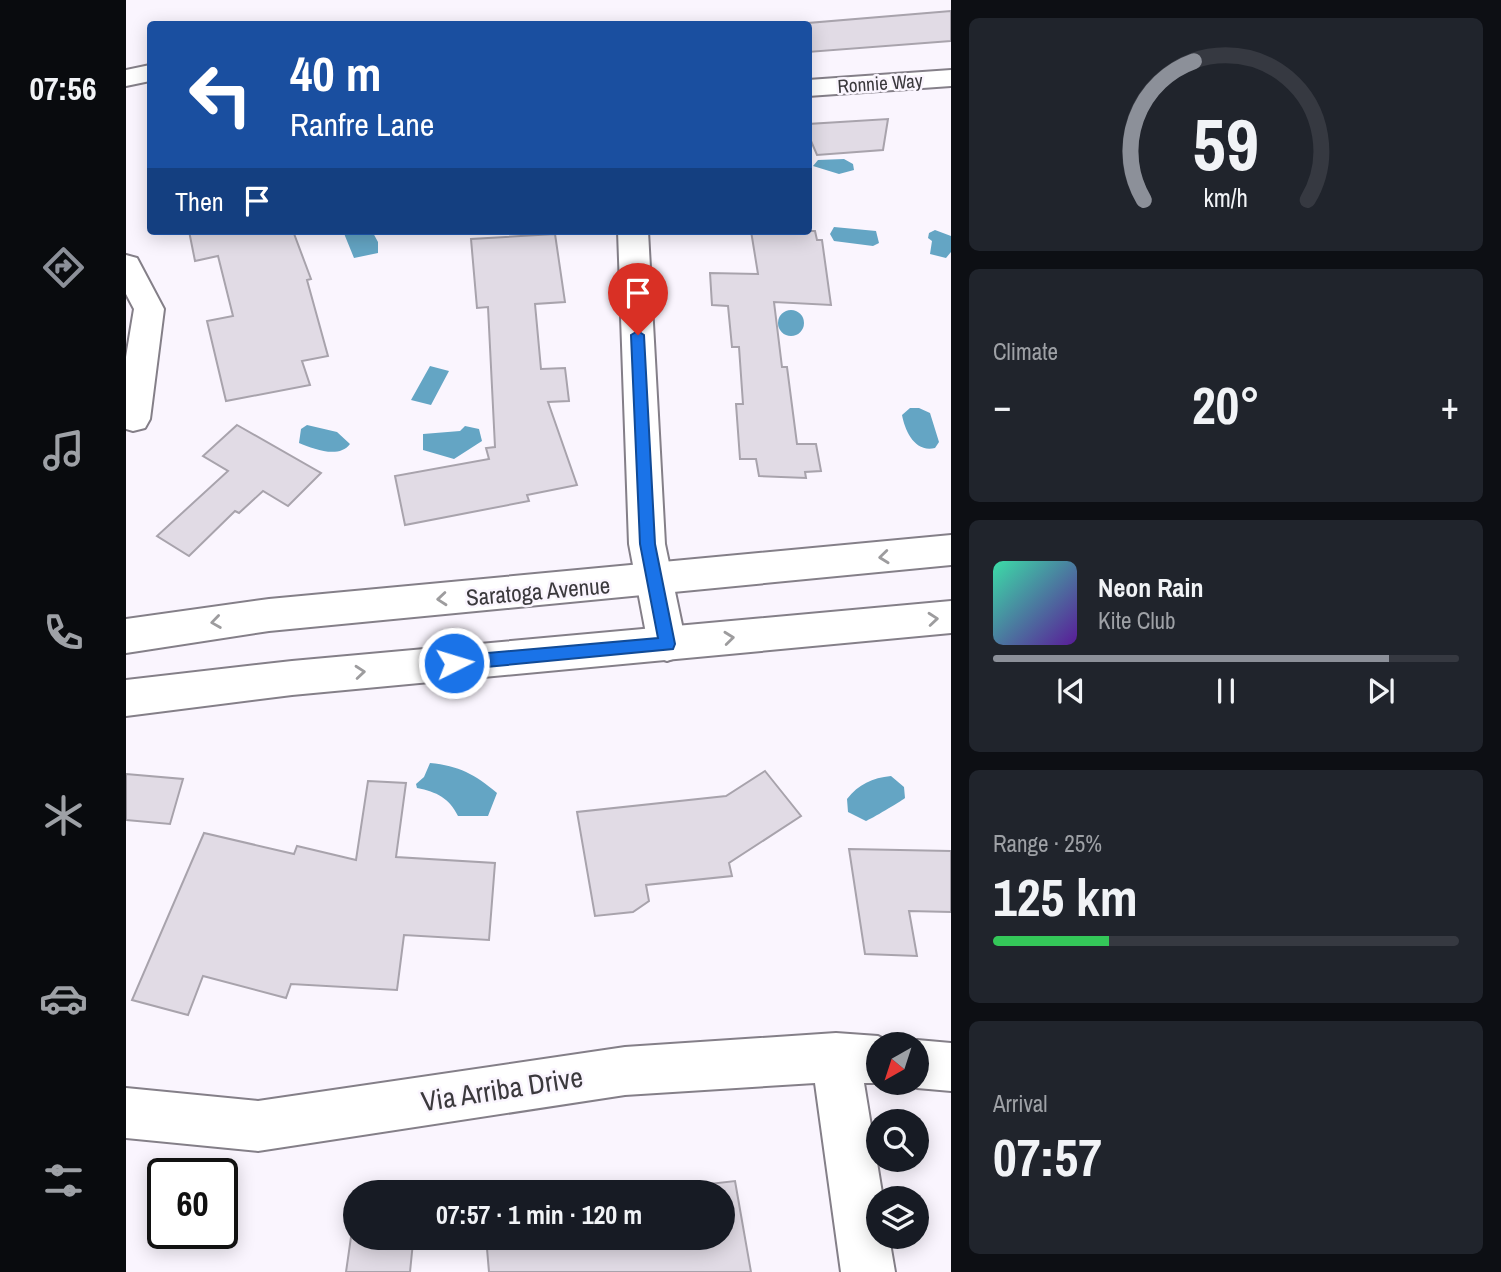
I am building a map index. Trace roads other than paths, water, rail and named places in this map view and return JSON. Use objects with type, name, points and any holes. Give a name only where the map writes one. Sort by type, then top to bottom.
[{"type":"street","points":[[126,78],[147,74]]},
{"type":"street","name":"Ronnie Way","points":[[812,88],[951,78]]},
{"type":"street","points":[[633,235],[647,544],[657,580],[667,644]]},
{"type":"street","points":[[126,265],[149,309],[132,419]]},
{"type":"street","name":"Saratoga Avenue","points":[[126,636],[268,615],[951,550]]},
{"type":"street","points":[[126,698],[292,678],[951,617]]},
{"type":"street","points":[[857,1058],[868,1272]]},
{"type":"street","name":"Via Arriba Drive","points":[[126,1113],[258,1126],[625,1070],[857,1058]]},
{"type":"street","points":[[929,1065],[951,1067]]},
{"type":"water","points":[[844,159],[853,164],[854,170],[839,174],[813,166],[818,160]]},
{"type":"water","points":[[834,227],[876,231],[879,243],[873,246],[834,241],[830,234]]},
{"type":"water","points":[[935,230],[951,236],[951,252],[946,258],[930,254],[932,241],[928,238],[929,233]]},
{"type":"water","points":[[345,235],[374,235],[378,242],[378,253],[354,258]]},
{"type":"water","points":[[791,310],[800,314],[804,323],[800,332],[791,336],[782,332],[778,323],[782,314]]},
{"type":"water","points":[[430,366],[449,371],[431,405],[411,400]]},
{"type":"water","points":[[910,408],[919,408],[930,413],[939,442],[935,448],[922,447],[908,434],[902,415]]},
{"type":"water","points":[[307,425],[337,432],[350,444],[345,449],[333,452],[299,443],[301,429]]},
{"type":"water","points":[[465,426],[479,429],[482,441],[454,459],[423,450],[423,434],[460,431]]},
{"type":"water","points":[[430,763],[466,772],[497,793],[488,816],[458,816],[442,797],[417,788],[416,784],[424,777]]},
{"type":"water","points":[[891,776],[904,787],[905,798],[866,821],[848,812],[847,799],[856,789],[872,780]]}]
